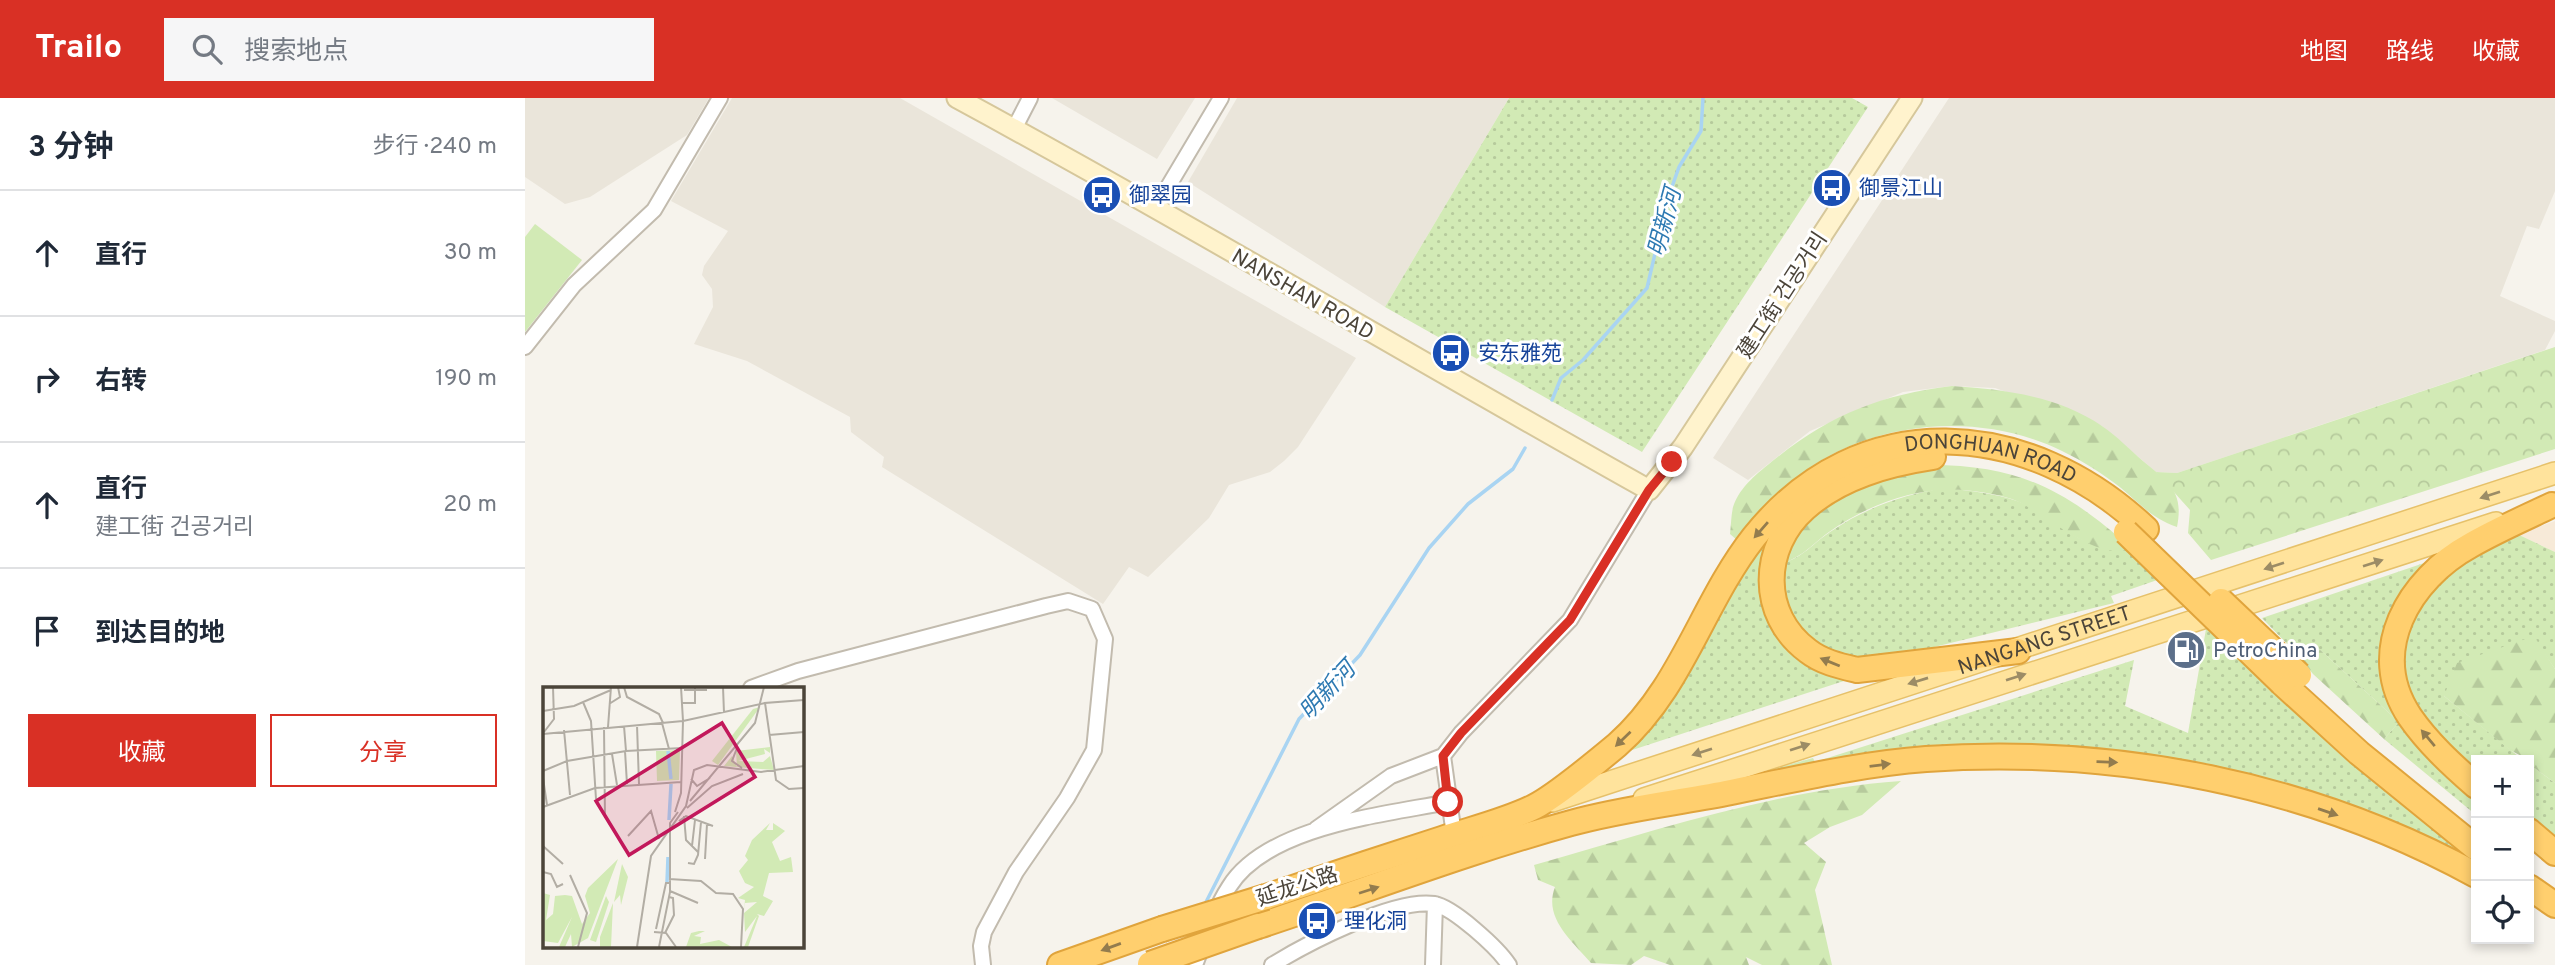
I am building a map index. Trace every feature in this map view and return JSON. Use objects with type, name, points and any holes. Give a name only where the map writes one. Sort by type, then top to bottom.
[{"type":"highway","name":"DONGHUAN ROAD","points":[[1535,806],[1616,746],[1637,726],[1685,658],[1753,539],[1799,492],[1846,463],[1895,446],[1948,441],[2004,447],[2037,457],[2077,477],[2136,530]]},
{"type":"highway","points":[[2018,651],[1857,670],[1823,660],[1795,640],[1775,610],[1771,582],[1777,544],[1804,509],[1839,484],[1903,461],[1940,456],[1979,458],[2017,466],[2136,530],[2290,679],[2359,753],[2471,844]]},
{"type":"highway","points":[[2471,781],[2428,740],[2409,715],[2394,682],[2394,638],[2399,617],[2410,597],[2441,565],[2469,546],[2554,505]]},
{"type":"highway","points":[[2290,679],[2471,825]]},
{"type":"highway","points":[[1572,823],[1847,769],[1924,760],[1986,757],[2132,763],[2274,794],[2424,846],[2471,872]]},
{"type":"highway","name":"延龙公路","points":[[1060,965],[1535,806]]},
{"type":"highway","name":"延龙公路","points":[[1148,964],[1572,823]]},
{"type":"highway","points":[[2534,835],[2555,853]]},
{"type":"highway","points":[[2534,871],[2555,886]]},
{"type":"highway","points":[[2534,890],[2555,905]]},
{"type":"highway","points":[[2534,907],[2555,918]]},
{"type":"main road","name":"NANGANG STREET","points":[[1535,806],[2018,651],[2555,474]]},
{"type":"main road","name":"NANGANG STREET","points":[[1572,823],[1902,713],[2554,505]]},
{"type":"street","points":[[525,347],[574,285],[654,211],[720,98]]},
{"type":"street","name":"NANSHAN ROAD","points":[[957,98],[1156,208],[1365,331],[1649,490]]},
{"type":"street","points":[[1014,129],[1030,98]]},
{"type":"street","points":[[1156,208],[1221,98]]},
{"type":"street","name":"建工街 건공거리","points":[[1649,490],[1683,447],[1906,100]]},
{"type":"street","points":[[1316,829],[1391,776],[1443,756],[1461,733],[1570,620],[1649,490]]},
{"type":"street","points":[[754,687],[798,671],[1068,601],[1092,609],[1105,639],[1094,750],[1067,798],[1047,823],[1016,872],[984,932],[981,946],[983,965]]},
{"type":"street","points":[[1443,756],[1454,835]]},
{"type":"street","points":[[1195,965],[1222,900],[1236,878],[1288,840],[1316,829],[1448,802]]},
{"type":"street","points":[[1336,901],[1344,928]]},
{"type":"street","points":[[1433,965],[1435,904]]},
{"type":"street","points":[[1272,965],[1344,928],[1407,907],[1435,904],[1458,917],[1509,965]]},
{"type":"shaded area","points":[[525,98],[709,98],[687,135],[590,197],[565,204],[525,177]]},
{"type":"shaded area","points":[[732,98],[900,98],[1356,358],[1298,447],[1284,461],[1270,472],[1229,485],[1209,518],[1148,577],[1129,567],[1103,604],[882,467],[884,457],[851,432],[850,417],[747,361],[694,344],[713,307],[712,289],[702,275],[704,266],[728,231],[671,201]]},
{"type":"shaded area","points":[[1052,98],[1195,98],[1157,159]]},
{"type":"shaded area","points":[[1237,98],[1509,98],[1385,307],[1188,182]]},
{"type":"shaded area","points":[[1949,98],[2555,98],[2555,191],[2539,229],[2527,226],[2500,296],[2555,321],[2555,331],[2545,350],[2177,473],[2156,472],[2102,426],[1995,388],[1952,386],[1903,392],[1810,431],[1748,480],[1713,458]]},
{"type":"shaded area","points":[[2555,521],[2555,552],[2517,534]]},
{"type":"green space","points":[[1509,98],[1852,98],[1868,107],[1642,452],[1385,307]]},
{"type":"green space","points":[[535,224],[582,260],[525,332],[525,237]]},
{"type":"green space","points":[[2555,347],[2555,449],[2211,560],[2188,533],[2190,510],[2156,472],[2177,473]]},
{"type":"green space","points":[[1952,386],[2010,392],[2049,401],[2102,426],[2167,482],[2178,505],[2177,527],[2154,515],[2085,463],[2062,451],[2026,437],[1989,429],[1950,426],[1912,429],[1874,437],[1838,451],[1805,471],[1775,496],[1738,541],[1730,534],[1733,507],[1745,486],[1796,443],[1837,418],[1879,401]]},
{"type":"green space","points":[[1926,465],[1987,469],[2038,484],[2084,510],[2131,548],[2119,551],[2090,544],[2007,497],[1940,490],[1901,497],[1863,512],[1829,532],[1801,554],[1781,564],[1797,529],[1833,497]]},
{"type":"green space","points":[[1946,488],[1991,494],[2017,501],[2033,508],[2082,540],[2112,548],[2131,548],[2163,578],[2111,596],[2114,603],[1873,662],[1834,656],[1787,618],[1781,564],[1807,550],[1843,523],[1871,509],[1900,498]]},
{"type":"green space","points":[[2517,534],[2555,552],[2555,669],[2533,637],[2444,696],[2517,755],[2471,755],[2471,776],[2418,721],[2401,665],[2404,640],[2421,602],[2460,562]]},
{"type":"green space","points":[[1760,540],[1768,543],[1767,604],[1850,679],[1623,753]]},
{"type":"green space","points":[[2436,559],[2411,583],[2392,613],[2407,732],[2434,766],[2471,796],[2471,811],[2384,739],[2399,722],[2317,647],[2292,649],[2262,618]]},
{"type":"green space","points":[[2212,627],[2471,853],[2471,863],[2133,755],[1748,781],[1755,774],[1813,758],[1815,762],[2134,660],[2125,706],[2188,733],[2206,629]]},
{"type":"green space","points":[[2534,636],[2555,669],[2555,783],[2534,768],[2534,755],[2520,755],[2510,750],[2444,696],[2457,663]]},
{"type":"green space","points":[[2317,647],[2399,722],[2384,739],[2313,674],[2292,649]]},
{"type":"green space","points":[[2534,768],[2555,783],[2555,846],[2534,829]]},
{"type":"green space","points":[[1901,781],[1862,815],[1830,827],[1804,843],[1826,862],[1815,890],[1832,965],[1762,965],[1746,957],[1749,965],[1670,965],[1644,956],[1631,965],[1591,963],[1561,928],[1553,909],[1555,887],[1538,880],[1534,865],[1761,803],[1808,793]]},
{"type":"waterway","name":"明新河","points":[[1552,400],[1561,378],[1583,360],[1647,288],[1668,198],[1679,167],[1701,131],[1703,98]]},
{"type":"waterway","name":"明新河","points":[[1204,906],[1299,719],[1360,655],[1429,548],[1468,504],[1513,469],[1525,448]]},
{"type":"place","name":"御景江山","points":[[1832,188]]},
{"type":"place","name":"御翠园","points":[[1102,195]]},
{"type":"place","name":"安东雅苑","points":[[1451,353]]},
{"type":"place","name":"PetroChina","points":[[2186,650]]},
{"type":"place","name":"理化洞","points":[[1317,921]]},
{"type":"route","points":[[1448,802],[1443,756],[1461,733],[1570,620],[1649,490],[1661,472],[1672,462]]}]
